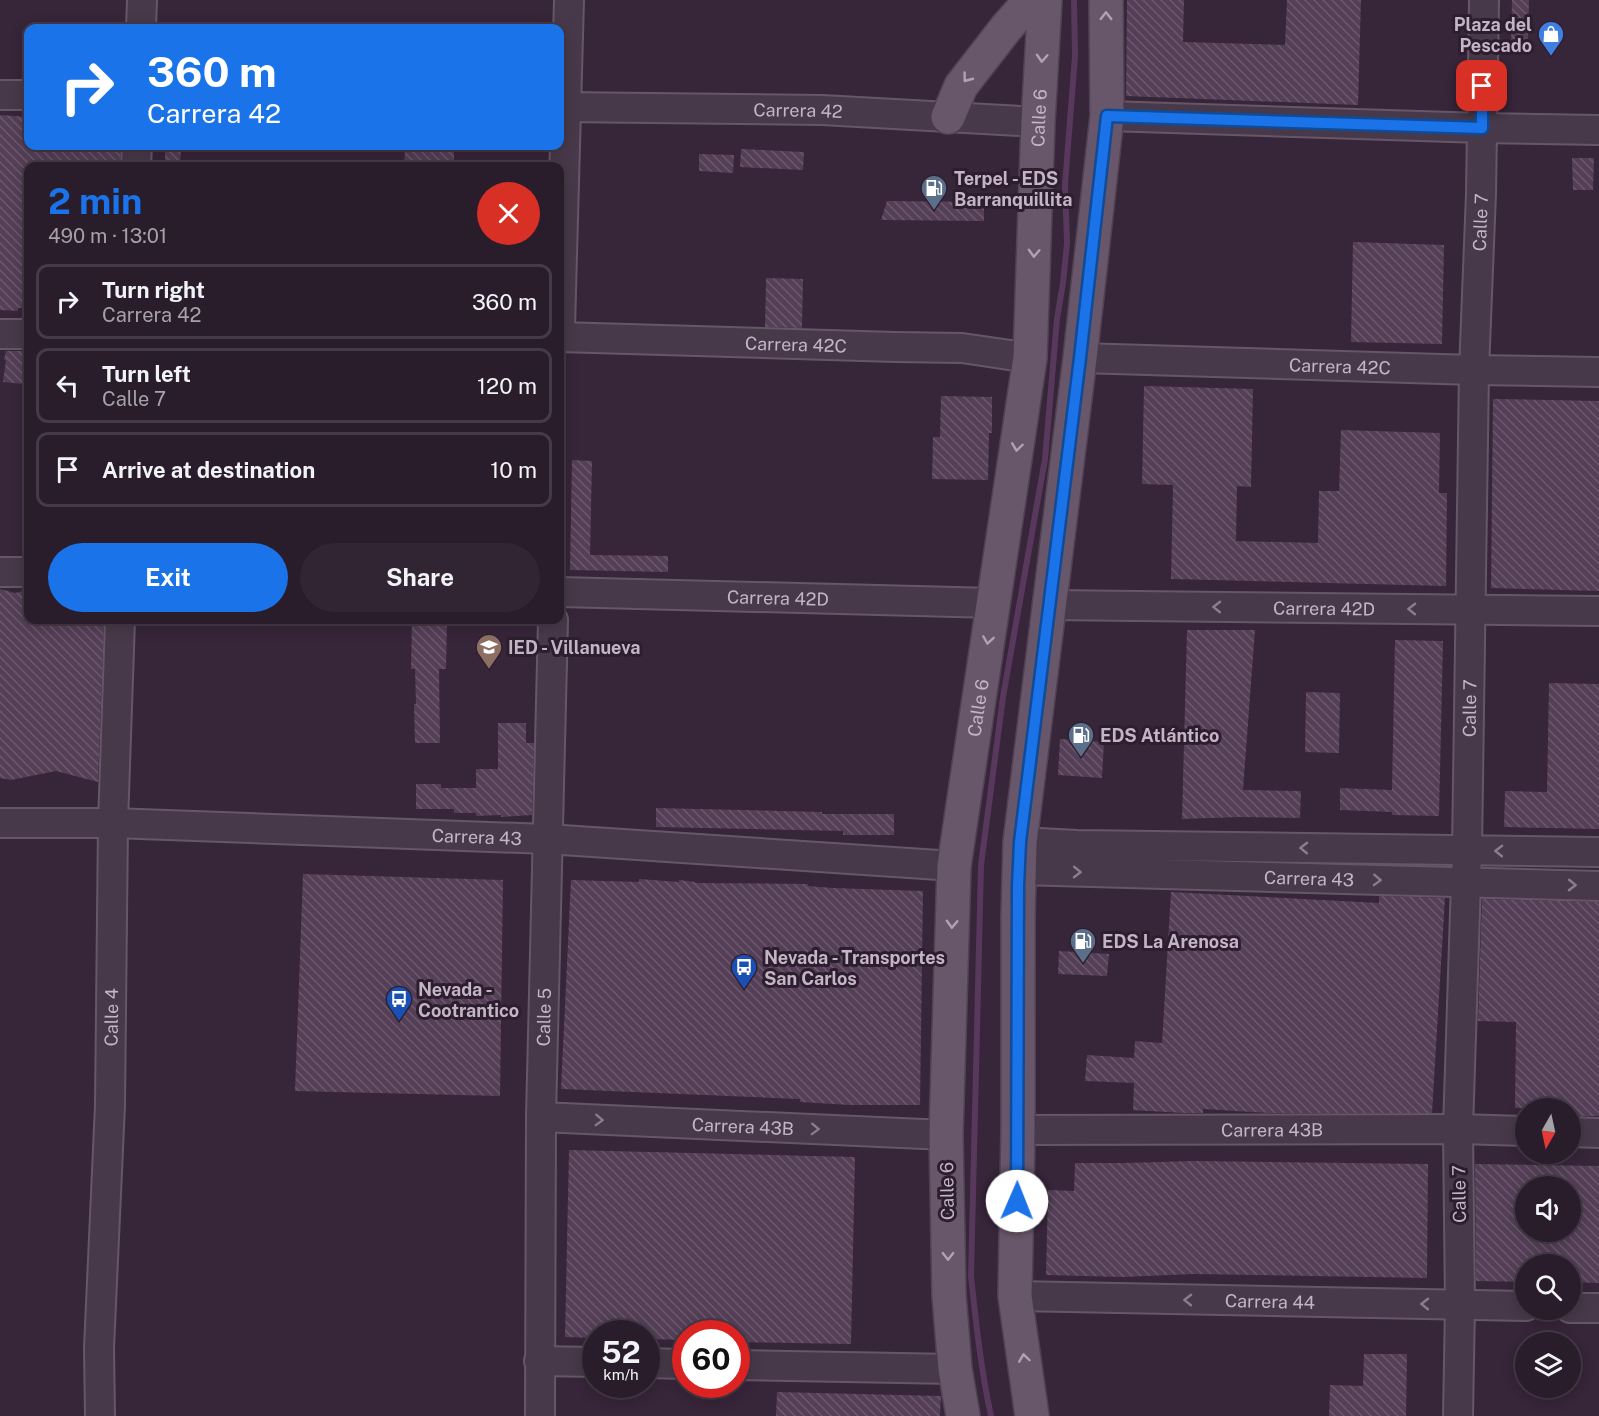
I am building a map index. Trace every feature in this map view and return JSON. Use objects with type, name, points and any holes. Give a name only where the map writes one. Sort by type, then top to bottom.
[{"type":"main road","points":[[948,117],[961,86],[1031,0]]},
{"type":"main road","name":"Calle 6","points":[[963,1416],[955,1369],[949,1295],[946,1135],[954,866],[1030,358],[1038,122],[1045,0]]},
{"type":"main road","points":[[1032,1416],[1015,1296],[1019,856],[1107,116],[1106,0]]},
{"type":"street","points":[[141,24],[142,0]]},
{"type":"street","points":[[564,89],[569,0]]},
{"type":"street","name":"Calle 7","points":[[1458,1416],[1461,1305],[1458,1129],[1467,850],[1474,370],[1481,194],[1484,0]]},
{"type":"street","points":[[0,94],[24,95]]},
{"type":"street","name":"Carrera 42","points":[[564,107],[822,110],[1038,122]]},
{"type":"street","points":[[1107,116],[1599,130]]},
{"type":"street","points":[[0,334],[24,334]]},
{"type":"street","name":"Carrera 42C","points":[[564,337],[962,348],[1030,358]]},
{"type":"street","name":"Carrera 42C","points":[[1080,358],[1599,372]]},
{"type":"street","points":[[0,572],[24,572]]},
{"type":"street","name":"Carrera 42D","points":[[564,592],[994,603]]},
{"type":"street","name":"Carrera 42D","points":[[1048,605],[1599,611]]},
{"type":"street","name":"Calle 4","points":[[100,1416],[99,1348],[110,1105],[113,823],[120,624]]},
{"type":"street","name":"Calle 5","points":[[540,1416],[541,1117],[553,624]]},
{"type":"street","name":"Carrera 43","points":[[0,823],[113,823],[547,838],[954,866]]},
{"type":"street","name":"Carrera 43","points":[[1019,856],[1077,845],[1599,852]]},
{"type":"street","name":"Carrera 43","points":[[1019,856],[1466,883],[1599,886]]},
{"type":"street","name":"Carrera 43B","points":[[541,1117],[946,1135]]},
{"type":"street","name":"Carrera 43B","points":[[1018,1130],[1515,1131]]},
{"type":"street","points":[[1581,1132],[1599,1133]]},
{"type":"street","name":"Carrera 44","points":[[1015,1296],[1515,1306]]},
{"type":"street","points":[[1581,1308],[1599,1308]]},
{"type":"street","points":[[539,1361],[582,1362]]},
{"type":"street","points":[[750,1365],[955,1369]]},
{"type":"building","points":[[1127,0],[1184,0],[1183,42],[1285,45],[1287,0],[1361,0],[1358,105],[1126,96]]},
{"type":"building","points":[[1512,0],[1529,0],[1528,43],[1511,43]]},
{"type":"building","points":[[0,115],[24,117],[24,150],[121,150],[120,162],[24,162],[24,308],[18,308],[18,311],[0,310]]},
{"type":"building","points":[[741,149],[804,152],[803,170],[740,167]]},
{"type":"building","points":[[165,150],[181,150],[180,162],[165,162]]},
{"type":"building","points":[[405,150],[454,151],[454,162],[404,162]]},
{"type":"building","points":[[699,154],[734,155],[733,173],[699,171]]},
{"type":"building","points":[[1572,158],[1594,158],[1593,190],[1573,190]]},
{"type":"building","name":"Terpel - EDS Barranquillita","points":[[887,201],[984,202],[984,221],[881,220]]},
{"type":"building","points":[[1353,242],[1444,245],[1442,344],[1351,342]]},
{"type":"building","points":[[766,278],[803,279],[802,328],[765,327]]},
{"type":"building","points":[[6,351],[24,351],[24,384],[3,382]]},
{"type":"building","points":[[1144,386],[1253,389],[1251,487],[1237,486],[1236,541],[1318,543],[1319,491],[1339,491],[1341,430],[1440,433],[1439,493],[1447,493],[1446,586],[1171,579],[1173,485],[1142,484]]},
{"type":"building","points":[[941,396],[992,397],[988,480],[932,479],[933,437],[940,437]]},
{"type":"building","points":[[1493,399],[1599,401],[1599,591],[1491,588]]},
{"type":"building","points":[[572,460],[592,461],[590,555],[668,556],[668,572],[570,570]]},
{"type":"building","points":[[0,589],[15,593],[24,591],[24,624],[104,624],[98,782],[56,771],[11,780],[0,778]]},
{"type":"building","points":[[412,624],[447,624],[446,669],[439,669],[440,743],[415,743],[415,669],[411,669]]},
{"type":"building","points":[[1187,630],[1255,630],[1243,790],[1301,791],[1300,818],[1182,819]]},
{"type":"building","points":[[1395,640],[1443,641],[1439,816],[1392,815],[1392,812],[1340,810],[1340,788],[1392,790]]},
{"type":"building","points":[[1549,683],[1599,684],[1599,829],[1504,827],[1505,791],[1547,792]]},
{"type":"building","points":[[1306,692],[1340,693],[1339,753],[1305,752]]},
{"type":"building","points":[[498,723],[526,723],[526,743],[534,743],[532,815],[476,816],[476,813],[454,813],[454,809],[416,809],[416,784],[441,784],[441,788],[476,788],[476,769],[498,769]]},
{"type":"building","name":"EDS Atlántico","points":[[1060,739],[1104,742],[1102,778],[1058,775]]},
{"type":"building","points":[[656,808],[822,812],[822,814],[894,814],[894,835],[843,835],[843,831],[656,827]]},
{"type":"building","name":"Nevada - Cootrantico","points":[[303,874],[503,880],[500,1096],[295,1091]]},
{"type":"building","name":"Nevada - Transportes San Carlos","points":[[639,879],[679,882],[679,880],[695,883],[808,884],[808,886],[833,888],[923,891],[920,1105],[850,1105],[800,1102],[800,1099],[561,1089],[571,880],[639,882]]},
{"type":"building","points":[[1171,892],[1379,903],[1379,896],[1445,898],[1432,1113],[1269,1113],[1203,1109],[1203,1113],[1183,1113],[1133,1110],[1134,1083],[1085,1081],[1087,1055],[1134,1058],[1135,1041],[1162,1043]]},
{"type":"building","points":[[1482,899],[1599,902],[1599,1116],[1581,1116],[1581,1098],[1515,1098],[1516,1022],[1478,1021]]},
{"type":"building","name":"EDS La Arenosa","points":[[1059,951],[1109,954],[1107,976],[1058,974]]},
{"type":"building","points":[[569,1150],[855,1157],[851,1344],[750,1342],[750,1320],[672,1320],[672,1340],[660,1339],[660,1320],[582,1320],[582,1338],[565,1337]]},
{"type":"building","points":[[1194,1161],[1428,1164],[1427,1278],[1193,1274],[1123,1277],[1046,1275],[1048,1190],[1074,1191],[1075,1163]]},
{"type":"building","points":[[1475,1164],[1599,1166],[1599,1283],[1581,1282],[1581,1254],[1515,1254],[1515,1282],[1476,1281]]},
{"type":"building","points":[[1364,1354],[1407,1354],[1406,1416],[1329,1416],[1330,1385],[1363,1386]]},
{"type":"building","points":[[777,1392],[941,1396],[940,1416],[776,1416]]},
{"type":"waterway","points":[[991,1416],[971,1276],[981,865],[1003,697],[1045,459],[1057,319],[1067,243],[1065,185],[1075,56],[1074,0]]},
{"type":"place","name":"Plaza del Pescado","points":[[1551,57]]},
{"type":"place","name":"Terpel - EDS Barranquillita","points":[[934,211]]},
{"type":"place","name":"IED - Villanueva","points":[[489,670]]},
{"type":"place","name":"EDS Atlántico","points":[[1081,758]]},
{"type":"place","name":"EDS La Arenosa","points":[[1083,964]]},
{"type":"place","name":"Nevada - Transportes San Carlos","points":[[744,990]]},
{"type":"place","name":"Nevada - Cootrantico","points":[[399,1022]]},
{"type":"route","points":[[1017,1201],[1020,842],[1080,358],[1107,116],[1482,128],[1482,86]]}]
